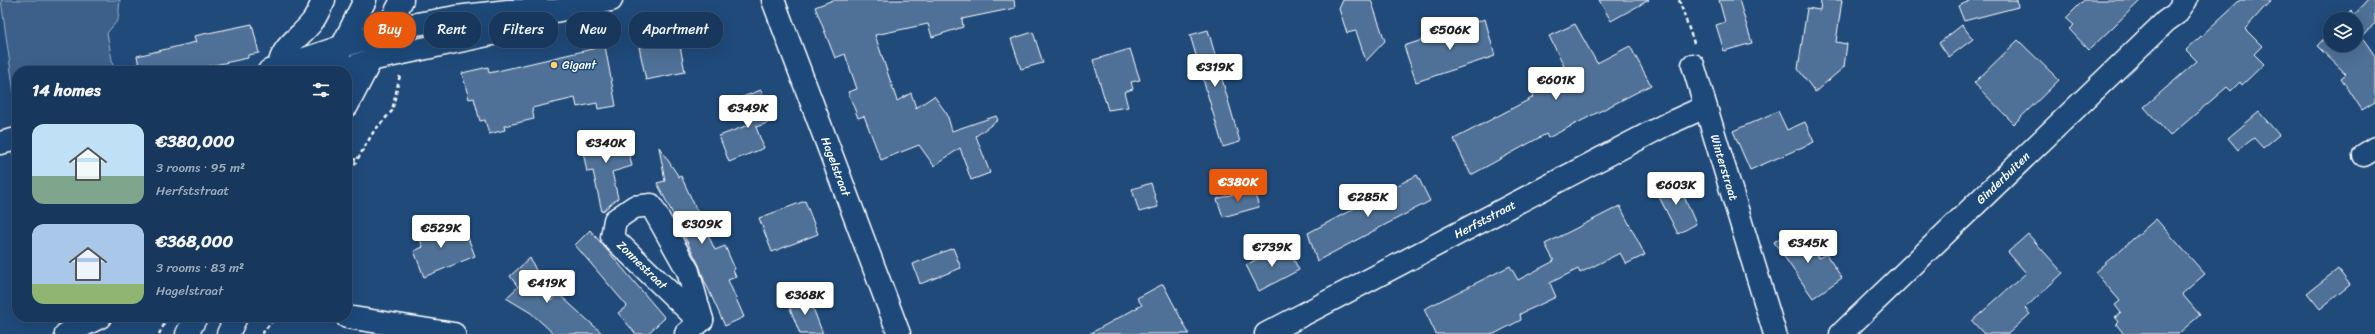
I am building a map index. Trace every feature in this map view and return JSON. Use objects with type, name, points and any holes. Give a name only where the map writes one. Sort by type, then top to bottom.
[{"type":"main road","points":[[276,66],[286,47],[312,22],[324,0]]},
{"type":"main road","points":[[332,66],[365,0]]},
{"type":"main road","points":[[396,12],[402,0]]},
{"type":"main road","points":[[416,24],[456,17],[508,11],[549,4],[611,0]]},
{"type":"main road","name":"Hagelstraat","points":[[772,0],[899,334]]},
{"type":"main road","points":[[2166,21],[2171,0]]},
{"type":"main road","name":"Ginderbuiten","points":[[1840,334],[2166,21],[2176,14],[2186,0]]},
{"type":"main road","points":[[352,67],[370,60],[511,30],[549,4]]},
{"type":"main road","points":[[284,66],[341,48],[364,39]]},
{"type":"main road","points":[[352,96],[376,48]]},
{"type":"main road","name":"Winterstraat","points":[[1693,65],[1775,334]]},
{"type":"main road","name":"Herfststraat","points":[[1266,334],[1665,125],[1705,108]]},
{"type":"main road","points":[[0,142],[12,140]]},
{"type":"main road","name":"Zonnestraat","points":[[651,205],[688,271],[702,320],[688,311],[612,236],[615,220],[634,207],[651,205]]},
{"type":"main road","points":[[352,317],[454,334]]},
{"type":"main road","points":[[686,334],[702,320]]},
{"type":"main road","points":[[66,334],[90,322]]},
{"type":"main road","points":[[187,334],[193,322]]},
{"type":"main road","points":[[228,334],[234,322]]},
{"type":"path","points":[[1679,0],[1697,52],[1693,65]]},
{"type":"path","points":[[352,168],[374,131],[392,111],[402,63],[410,51]]},
{"type":"path","points":[[352,158],[356,160]]},
{"type":"path","points":[[159,334],[165,322]]},
{"type":"path","points":[[262,334],[271,322]]},
{"type":"shaded area","points":[[1,0],[120,0],[118,20],[107,33],[113,66],[12,66],[12,79]]},
{"type":"building","points":[[833,0],[1014,0],[1015,8],[962,19],[963,27],[932,37],[928,24],[875,35],[897,101],[911,93],[916,108],[934,96],[947,114],[952,131],[996,116],[998,120],[976,136],[990,173],[971,180],[960,148],[934,166],[919,145],[881,160],[864,116],[858,118],[848,92],[857,89],[845,54],[835,58],[815,7]]},
{"type":"building","points":[[1343,0],[1371,0],[1385,41],[1366,61],[1356,31],[1347,33],[1339,9]]},
{"type":"building","points":[[1599,0],[1649,0],[1611,21]]},
{"type":"building","points":[[1719,0],[1739,0],[1752,43],[1724,51],[1716,25],[1725,22]]},
{"type":"building","points":[[1821,0],[1842,0],[1836,42],[1847,44],[1844,67],[1815,92],[1798,69],[1807,8],[1820,10]]},
{"type":"building","points":[[1972,0],[2017,0],[2018,7],[1964,21],[1958,6]]},
{"type":"building","points":[[2084,0],[2141,0],[2089,50],[2069,29],[2074,25],[2066,18]]},
{"type":"building","points":[[2240,0],[2271,0],[2245,29],[2262,46],[2254,54],[2264,64],[2242,85],[2240,82],[2231,91],[2227,87],[2170,136],[2144,107],[2197,61],[2186,50]]},
{"type":"building","points":[[2368,0],[2375,0],[2375,23],[2363,36],[2363,12],[2357,12]]},
{"type":"building","points":[[1485,19],[1495,56],[1416,82],[1404,46]]},
{"type":"building","points":[[252,24],[259,53],[248,55],[248,58],[210,66],[139,66],[137,56],[196,42],[194,36]]},
{"type":"building","points":[[1575,24],[1597,63],[1630,46],[1651,85],[1548,138],[1546,134],[1471,175],[1454,139],[1532,98],[1536,81],[1564,66],[1549,36]]},
{"type":"building","points":[[1962,25],[1973,39],[1949,57],[1939,43]]},
{"type":"building","points":[[1208,30],[1240,142],[1223,147],[1190,35]]},
{"type":"building","points":[[1033,32],[1043,63],[1021,69],[1011,39]]},
{"type":"building","points":[[2363,38],[2375,56],[2375,102],[2362,110],[2341,78],[2346,74],[2323,52],[2363,52]]},
{"type":"building","points":[[2018,40],[2059,80],[2014,124],[1974,83]]},
{"type":"building","points":[[2323,40],[2323,52],[2317,46]]},
{"type":"building","points":[[596,48],[605,48],[616,106],[598,109],[597,103],[577,107],[575,98],[532,108],[534,119],[504,126],[505,130],[489,134],[485,120],[480,121],[474,98],[469,99],[462,73],[488,67],[489,73]]},
{"type":"building","points":[[639,48],[680,48],[685,72],[646,80]]},
{"type":"building","points":[[1130,49],[1140,80],[1131,82],[1133,89],[1124,92],[1128,107],[1108,110],[1093,60]]},
{"type":"building","points":[[761,90],[773,121],[756,127],[764,148],[729,162],[719,136],[751,124],[740,98]]},
{"type":"building","points":[[1778,111],[1787,130],[1805,122],[1814,142],[1750,170],[1733,131]]},
{"type":"building","points":[[2259,112],[2279,135],[2263,148],[2254,138],[2238,150],[2228,138]]},
{"type":"building","points":[[615,133],[617,142],[626,140],[632,166],[612,172],[618,198],[602,212],[593,171],[587,172],[581,141]]},
{"type":"building","points":[[659,147],[679,177],[681,176],[715,250],[725,246],[735,269],[733,270],[736,277],[728,280],[744,317],[725,326],[704,280],[699,265],[657,183],[665,181]]},
{"type":"building","points":[[1417,175],[1430,201],[1317,261],[1308,233]]},
{"type":"building","points":[[1676,178],[1696,224],[1678,234],[1655,189]]},
{"type":"building","points":[[1151,183],[1158,207],[1139,212],[1132,189]]},
{"type":"building","points":[[1253,188],[1259,207],[1223,217],[1217,199]]},
{"type":"building","points":[[805,201],[818,234],[772,252],[759,218]]},
{"type":"building","points":[[1620,206],[1645,255],[1626,264],[1620,253],[1580,273],[1578,269],[1550,283],[1556,297],[1520,314],[1521,320],[1494,334],[1436,334],[1424,309],[1510,266],[1518,280],[1554,261],[1545,244]]},
{"type":"building","points":[[2156,219],[2205,274],[2182,294],[2200,315],[2178,334],[2124,334],[2116,324],[2118,322],[2115,318],[2121,313],[2115,305],[2120,301],[2095,272]]},
{"type":"building","points":[[436,221],[443,238],[465,230],[475,256],[424,277],[414,251],[423,247],[416,229]]},
{"type":"building","points":[[590,230],[665,318],[647,334],[636,334],[618,313],[627,306],[575,245]]},
{"type":"building","points":[[1788,233],[1795,241],[1803,235],[1819,258],[1826,254],[1842,278],[1813,298],[1774,242]]},
{"type":"building","points":[[2028,234],[2063,273],[2025,308],[2030,314],[2008,334],[1984,334],[1972,321],[2026,273],[2008,252]]},
{"type":"building","points":[[1286,244],[1299,270],[1259,291],[1246,265]]},
{"type":"building","points":[[953,248],[961,268],[920,284],[913,264]]},
{"type":"building","points":[[530,258],[551,301],[555,296],[561,296],[603,334],[554,334],[531,313],[506,298],[518,287],[510,276]]},
{"type":"building","points":[[2338,269],[2350,285],[2320,309],[2307,293]]},
{"type":"building","points":[[1163,284],[1189,334],[1089,334],[1142,305],[1137,298]]},
{"type":"building","points":[[808,295],[823,334],[800,334],[788,303]]},
{"type":"place","name":"Gigant","points":[[554,65]]}]
